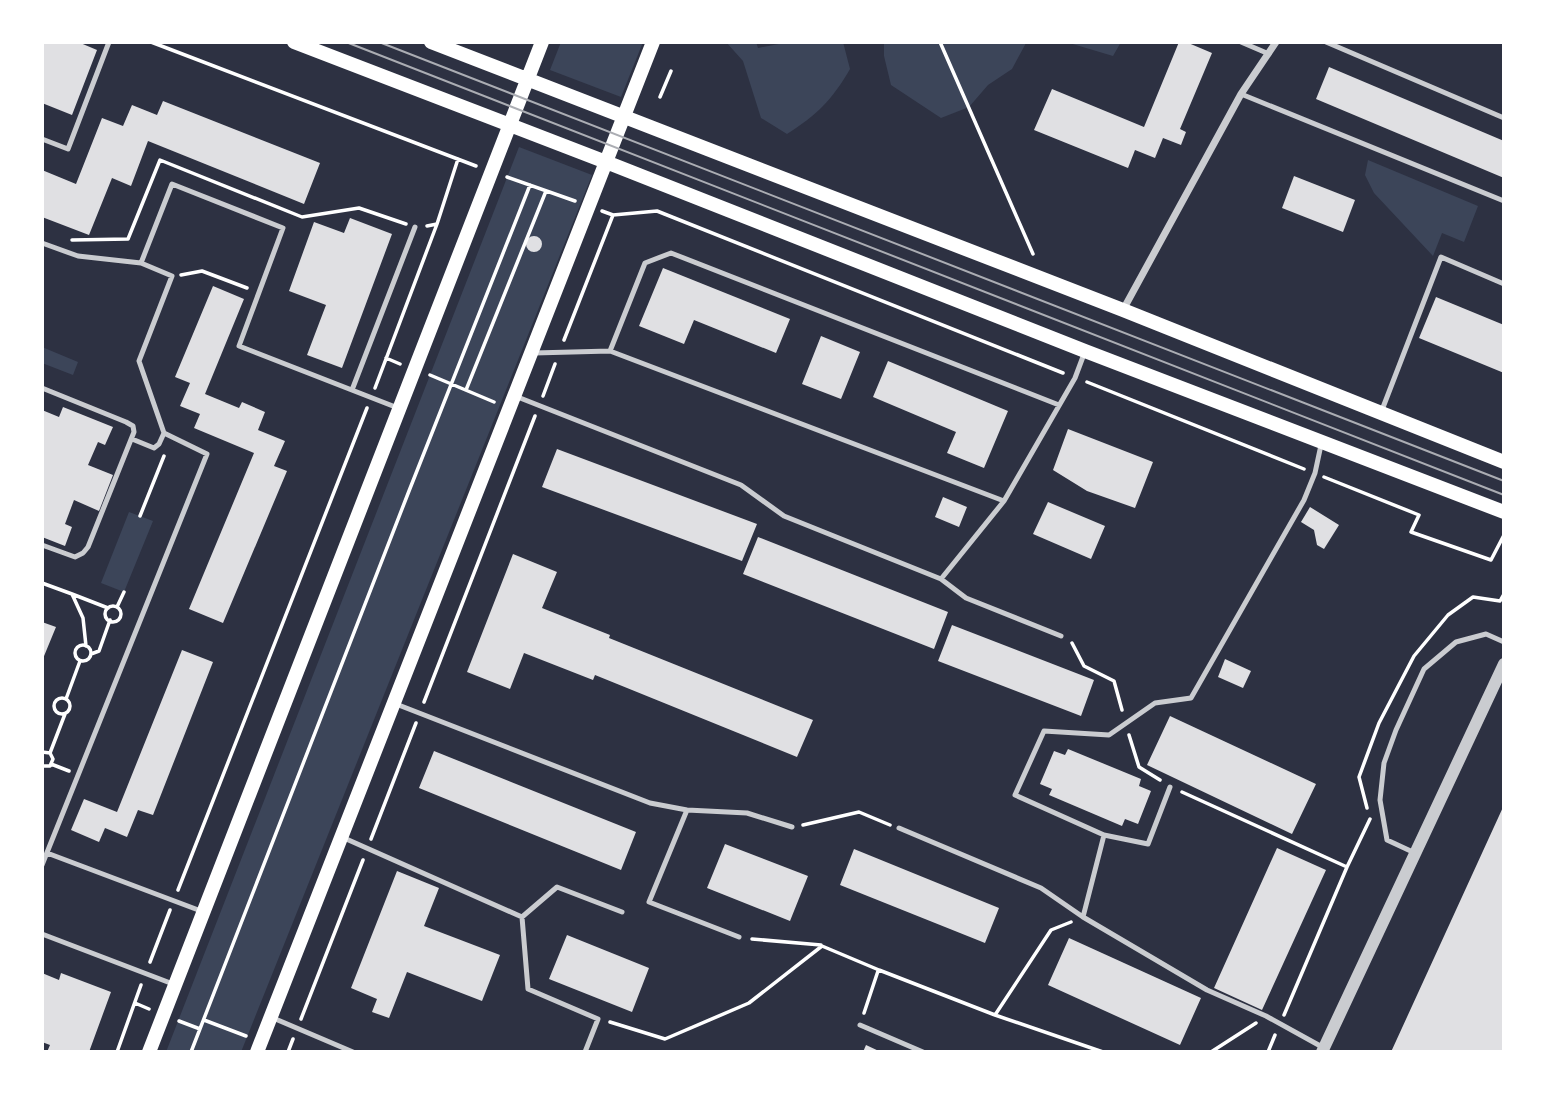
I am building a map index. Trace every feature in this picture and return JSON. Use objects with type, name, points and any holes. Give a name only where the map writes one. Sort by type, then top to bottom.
[{"type":"main road","points":[[294,42],[1504,512]]},
{"type":"main road","points":[[431,42],[1123,310],[1504,462]]},
{"type":"main road","points":[[149,1052],[542,42]]},
{"type":"main road","points":[[257,1052],[653,42]]},
{"type":"street","points":[[1123,310],[1241,94],[1276,42]]},
{"type":"street","points":[[1323,1050],[1504,664]]},
{"type":"lane","points":[[42,139],[68,149],[109,42]]},
{"type":"lane","points":[[1241,42],[1269,54]]},
{"type":"lane","points":[[1326,42],[1504,118]]},
{"type":"lane","points":[[1241,94],[1504,201]]},
{"type":"lane","points":[[141,263],[172,184],[283,228],[239,346],[400,408]]},
{"type":"lane","points":[[352,390],[415,228]]},
{"type":"lane","points":[[42,243],[78,257],[141,263],[172,276],[139,362],[164,433],[159,444],[154,447],[132,439]]},
{"type":"lane","points":[[610,352],[645,263],[670,253],[1059,405]]},
{"type":"lane","points":[[1381,413],[1441,257],[1504,284]]},
{"type":"lane","points":[[940,579],[1004,501],[1075,378],[1085,351]]},
{"type":"lane","points":[[531,353],[610,352],[1004,501]]},
{"type":"lane","points":[[42,388],[126,422],[133,426],[134,432],[88,547],[75,557],[42,545]]},
{"type":"lane","points":[[512,402],[539,405],[741,485],[784,516],[940,579],[966,598],[1061,636]]},
{"type":"lane","points":[[42,865],[207,454],[164,433]]},
{"type":"lane","points":[[1170,787],[1148,844],[1104,835],[1015,795],[1044,731],[1109,735],[1155,702],[1191,698],[1304,500],[1315,473],[1322,442]]},
{"type":"lane","points":[[1415,853],[1387,840],[1382,817],[1380,800],[1384,763],[1396,730],[1424,669],[1456,642],[1486,634],[1504,642]]},
{"type":"lane","points":[[393,703],[650,803],[687,810],[747,813],[792,827]]},
{"type":"lane","points":[[687,810],[649,902],[739,937]]},
{"type":"lane","points":[[899,828],[1041,888],[1083,917],[1207,990],[1266,1016],[1323,1050]]},
{"type":"lane","points":[[1083,917],[1104,835]]},
{"type":"lane","points":[[341,836],[522,917]]},
{"type":"lane","points":[[47,853],[204,912]]},
{"type":"lane","points":[[522,917],[557,887],[622,912]]},
{"type":"lane","points":[[522,917],[528,989],[598,1019],[585,1052]]},
{"type":"lane","points":[[42,934],[176,985]]},
{"type":"lane","points":[[270,1017],[353,1052]]},
{"type":"lane","points":[[860,1025],[923,1052]]},
{"type":"path","points":[[151,42],[492,172],[589,206]]},
{"type":"path","points":[[940,42],[1033,254]]},
{"type":"path","points":[[660,97],[671,71]]},
{"type":"path","points":[[191,1052],[530,185]]},
{"type":"path","points":[[466,390],[546,191]]},
{"type":"path","points":[[280,1049],[288,1052],[298,1028],[613,215]]},
{"type":"path","points":[[117,1052],[437,224]]},
{"type":"path","points":[[172,276],[202,271],[259,293]]},
{"type":"path","points":[[386,358],[466,390],[512,402]]},
{"type":"path","points":[[140,516],[172,437]]},
{"type":"path","points":[[42,583],[108,608],[117,607]]},
{"type":"path","points":[[117,607],[124,592]]},
{"type":"path","points":[[72,594],[83,618],[86,646],[91,654]]},
{"type":"path","points":[[108,608],[106,615],[115,621],[121,612],[117,607]]},
{"type":"path","points":[[80,660],[88,659],[91,654],[99,652],[110,620]]},
{"type":"path","points":[[1071,641],[1084,666],[1114,681],[1139,767],[1170,787],[1347,867],[1268,1052]]},
{"type":"path","points":[[80,660],[75,655],[76,650],[81,645],[86,646]]},
{"type":"path","points":[[42,767],[51,764],[53,759],[50,753],[65,714],[70,708],[66,699],[80,660]]},
{"type":"path","points":[[65,714],[57,712],[54,705],[59,699],[66,699]]},
{"type":"path","points":[[42,752],[50,753]]},
{"type":"path","points":[[792,827],[859,812],[899,828]]},
{"type":"path","points":[[995,1015],[1051,930],[1083,917]]},
{"type":"path","points":[[739,937],[822,946],[995,1015],[1103,1052]]},
{"type":"path","points":[[598,1019],[665,1039],[749,1003],[822,946]]},
{"type":"path","points":[[860,1025],[878,970]]},
{"type":"path","points":[[1211,1052],[1289,1002]]},
{"type":"path","points":[[135,1003],[151,1010]]},
{"type":"path","points":[[178,1020],[200,1029]]},
{"type":"path","points":[[204,1020],[248,1037]]},
{"type":"shaded area","points":[[561,42],[643,42],[621,97],[550,70]]},
{"type":"shaded area","points":[[726,42],[756,42],[758,48],[789,42],[843,42],[850,69],[823,106],[787,134],[761,118],[743,61]]},
{"type":"shaded area","points":[[884,42],[1030,42],[1026,43],[1012,69],[988,85],[969,107],[941,118],[891,85],[884,56]]},
{"type":"shaded area","points":[[1066,42],[1121,42],[1113,56]]},
{"type":"shaded area","points":[[519,147],[592,175],[241,1052],[166,1052]]},
{"type":"shaded area","points":[[1368,160],[1478,206],[1464,242],[1442,233],[1433,256],[1374,193],[1365,175]]},
{"type":"shaded area","points":[[42,347],[78,362],[73,375],[42,363]]},
{"type":"shaded area","points":[[129,512],[153,521],[124,592],[101,583]]},
{"type":"building","points":[[42,42],[78,42],[97,50],[72,115],[42,103]]},
{"type":"building","points":[[1179,42],[1186,42],[1212,53],[1180,129],[1186,132],[1181,145],[1163,138],[1155,158],[1135,150],[1128,168],[1034,130],[1052,89],[1144,127]]},
{"type":"building","points":[[1329,67],[1504,141],[1504,178],[1316,99]]},
{"type":"building","points":[[163,101],[320,163],[304,204],[148,141],[131,186],[112,178],[89,235],[42,217],[42,170],[76,184],[102,118],[123,126],[132,105],[157,115]]},
{"type":"building","points":[[1294,176],[1355,200],[1343,232],[1282,208]]},
{"type":"building","points":[[350,218],[392,234],[342,368],[307,355],[326,305],[289,291],[314,222],[344,233]]},
{"type":"building","points":[[534,236],[542,244],[534,252],[526,244]]},
{"type":"building","points":[[663,268],[790,319],[776,353],[694,320],[684,344],[639,326]]},
{"type":"building","points":[[213,286],[244,299],[205,394],[239,408],[242,402],[265,412],[258,430],[285,441],[274,466],[287,471],[223,623],[189,609],[254,453],[194,428],[200,414],[180,406],[190,383],[175,377]]},
{"type":"building","points":[[1436,297],[1504,325],[1504,373],[1419,338]]},
{"type":"building","points":[[821,336],[860,352],[841,399],[802,384]]},
{"type":"building","points":[[888,361],[1008,411],[984,468],[947,453],[956,432],[873,397]]},
{"type":"building","points":[[63,407],[113,427],[105,445],[98,442],[88,465],[113,475],[99,511],[74,500],[65,524],[72,527],[65,546],[42,537],[42,410],[59,417]]},
{"type":"building","points":[[1068,429],[1153,462],[1135,508],[1087,491],[1053,470]]},
{"type":"building","points":[[557,449],[757,524],[742,561],[542,487]]},
{"type":"building","points":[[943,497],[967,507],[959,527],[935,517]]},
{"type":"building","points":[[1048,502],[1105,526],[1091,559],[1033,534]]},
{"type":"building","points":[[1310,507],[1339,525],[1324,549],[1317,545],[1314,530],[1301,522]]},
{"type":"building","points":[[758,537],[948,612],[934,649],[743,574]]},
{"type":"building","points":[[513,554],[557,572],[542,608],[610,635],[609,638],[813,720],[797,757],[595,675],[593,680],[524,653],[510,689],[467,672]]},
{"type":"building","points":[[42,622],[56,627],[42,661]]},
{"type":"building","points":[[952,625],[1094,680],[1081,716],[938,661]]},
{"type":"building","points":[[182,650],[213,662],[153,815],[138,810],[127,837],[105,828],[99,842],[71,830],[84,799],[117,812]]},
{"type":"building","points":[[1225,659],[1251,671],[1243,688],[1218,677]]},
{"type":"building","points":[[1170,716],[1316,784],[1292,834],[1147,765]]},
{"type":"building","points":[[1068,749],[1141,779],[1139,786],[1151,791],[1138,824],[1125,819],[1122,826],[1049,795],[1052,789],[1040,784],[1054,751],[1065,755]]},
{"type":"building","points":[[434,751],[636,832],[621,870],[419,788]]},
{"type":"building","points":[[1504,805],[1504,1052],[1391,1052],[1472,875]]},
{"type":"building","points":[[725,844],[808,876],[790,921],[707,888]]},
{"type":"building","points":[[1277,848],[1326,870],[1262,1010],[1214,988]]},
{"type":"building","points":[[854,849],[999,908],[985,943],[840,885]]},
{"type":"building","points":[[397,871],[439,888],[424,926],[500,955],[482,1001],[407,972],[389,1018],[372,1012],[377,999],[351,988]]},
{"type":"building","points":[[567,935],[649,968],[632,1012],[549,979]]},
{"type":"building","points":[[1069,938],[1201,998],[1180,1045],[1048,985]]},
{"type":"building","points":[[42,973],[59,980],[61,973],[111,992],[89,1052],[47,1052],[50,1045],[42,1042]]},
{"type":"building","points":[[866,1045],[881,1052],[863,1052]]},
{"type":"tram line","points":[[346,42],[1504,495]]},
{"type":"tram line","points":[[379,42],[1504,481]]}]
